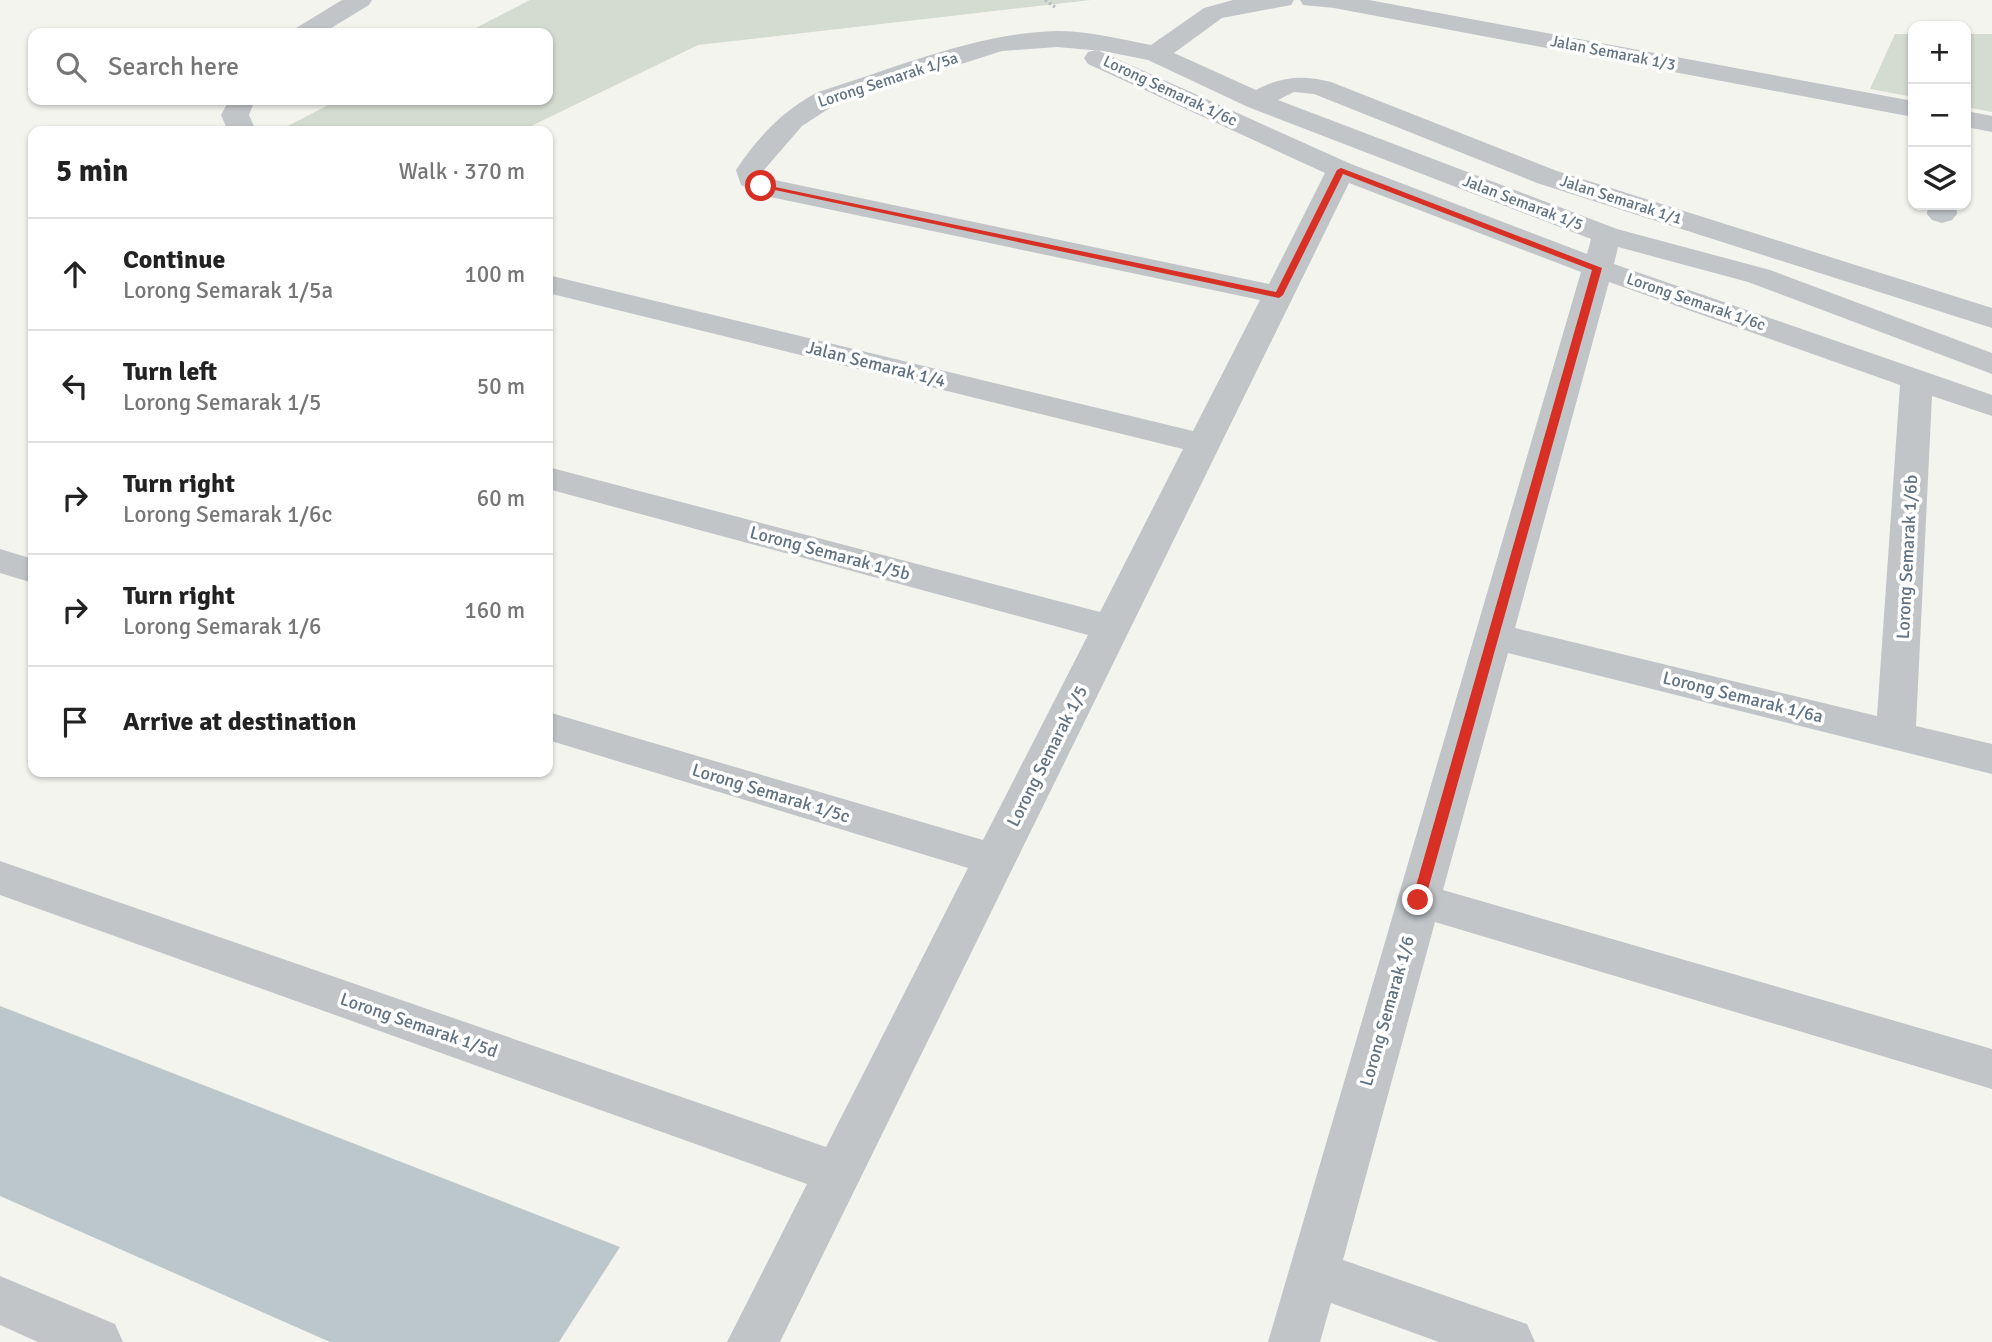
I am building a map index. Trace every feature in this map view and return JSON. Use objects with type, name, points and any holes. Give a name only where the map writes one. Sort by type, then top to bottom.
[{"type":"street","points":[[312,28],[360,0]]},
{"type":"street","points":[[1156,54],[1213,13],[1247,4],[1282,0]]},
{"type":"street","name":"Jalan Semarak 1/3","points":[[1312,0],[1334,1],[1908,108]]},
{"type":"street","name":"Jalan Semarak 1/5","points":[[1057,39],[1103,43],[1156,54],[1602,252],[1759,276],[1992,364]]},
{"type":"street","name":"Lorong Semarak 1/6c","points":[[1057,39],[1341,170],[1602,252],[1992,406]]},
{"type":"street","name":"Lorong Semarak 1/5a","points":[[1057,39],[999,44],[827,98],[803,109],[788,121],[750,170],[751,179],[761,186],[1279,295]]},
{"type":"street","name":"Jalan Semarak 1/1","points":[[1257,101],[1286,83],[1304,83],[1322,88],[1547,177],[1941,300],[1992,319]]},
{"type":"street","points":[[240,105],[235,115],[240,126]]},
{"type":"street","points":[[1971,120],[1992,124]]},
{"type":"street","name":"Lorong Semarak 1/5","points":[[753,1342],[1341,170]]},
{"type":"street","name":"Lorong Semarak 1/6","points":[[1294,1342],[1602,252]]},
{"type":"street","name":"Jalan Semarak 1/4","points":[[553,285],[1204,444]]},
{"type":"street","name":"Lorong Semarak 1/6b","points":[[1896,735],[1917,378]]},
{"type":"street","name":"Lorong Semarak 1/5b","points":[[553,479],[1111,628]]},
{"type":"street","points":[[0,561],[28,569]]},
{"type":"street","name":"Lorong Semarak 1/6a","points":[[1493,636],[1992,759]]},
{"type":"street","name":"Lorong Semarak 1/5c","points":[[553,727],[995,860]]},
{"type":"street","name":"Lorong Semarak 1/5d","points":[[0,878],[838,1173]]},
{"type":"street","points":[[1418,900],[1992,1069]]},
{"type":"street","points":[[1313,1273],[1509,1342]]},
{"type":"street","points":[[0,1300],[97,1342]]},
{"type":"shaded area","points":[[530,0],[1091,0],[698,45],[531,126],[288,126],[328,105],[553,105],[553,28],[476,28]]},
{"type":"shaded area","points":[[1895,34],[1908,34],[1908,96],[1870,89]]},
{"type":"shaded area","points":[[1971,34],[1992,34],[1992,112],[1971,108]]},
{"type":"shaded area","points":[[0,1006],[620,1247],[559,1342],[330,1342],[0,1196]]},
{"type":"route","points":[[761,186],[1279,295],[1341,170],[1597,268],[1418,900]]}]
